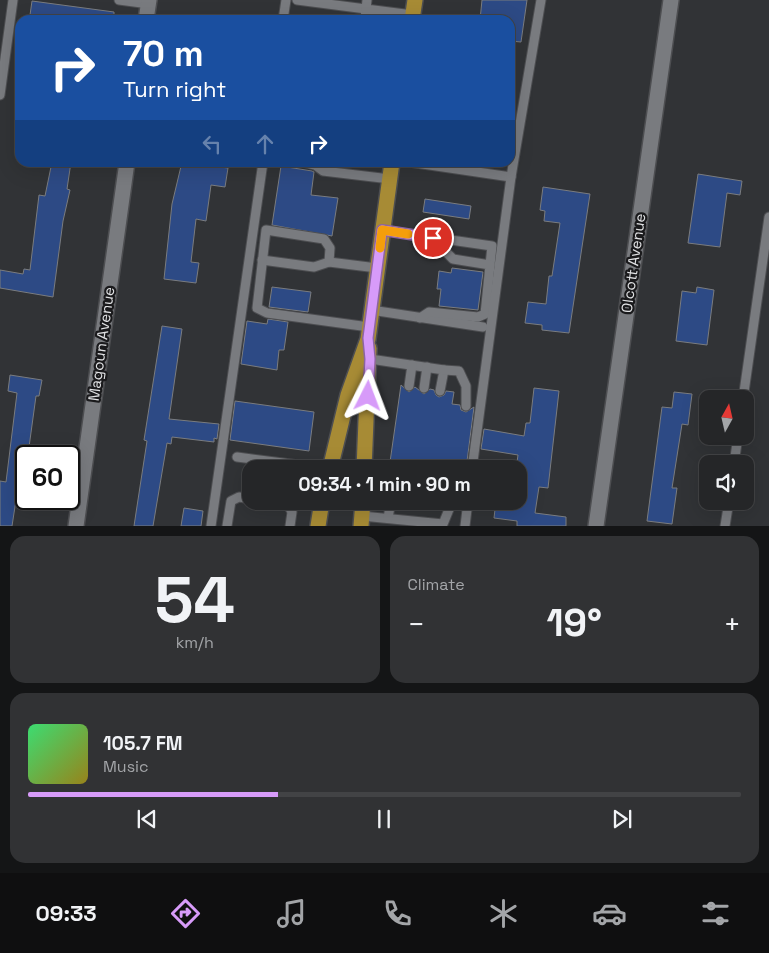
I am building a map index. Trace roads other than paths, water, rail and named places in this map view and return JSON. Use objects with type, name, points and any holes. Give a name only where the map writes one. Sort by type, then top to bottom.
[{"type":"main road","points":[[332,460],[348,395],[368,333],[391,167]]},
{"type":"main road","points":[[364,460],[370,359],[368,333]]},
{"type":"main road","points":[[318,526],[321,510]]},
{"type":"street","name":"Olcott Avenue","points":[[596,526],[670,0]]},
{"type":"street","points":[[147,15],[149,2]]},
{"type":"street","name":"Magoun Avenue","points":[[76,526],[126,167]]},
{"type":"lane","points":[[0,96],[13,0]]},
{"type":"lane","points":[[119,0],[149,2]]},
{"type":"lane","points":[[284,15],[286,0]]},
{"type":"lane","points":[[297,0],[367,4],[413,12]]},
{"type":"lane","points":[[515,153],[541,0]]},
{"type":"lane","points":[[211,526],[262,167]]},
{"type":"lane","points":[[318,167],[323,172],[390,179]]},
{"type":"lane","points":[[443,167],[511,177]]},
{"type":"lane","points":[[473,460],[513,167]]},
{"type":"lane","points":[[744,390],[769,217]]},
{"type":"lane","points":[[329,262],[330,248],[324,238],[266,230],[257,308],[267,313],[368,333]]},
{"type":"lane","points":[[382,230],[492,246],[485,314],[478,317],[429,312],[420,318]]},
{"type":"lane","points":[[433,238],[453,259],[490,265]]},
{"type":"lane","points":[[262,260],[314,267],[329,262],[377,268]]},
{"type":"lane","points":[[371,310],[483,327]]},
{"type":"lane","points":[[370,359],[459,371],[466,386],[466,406]]},
{"type":"lane","points":[[409,386],[412,366]]},
{"type":"lane","points":[[424,388],[428,368]]},
{"type":"lane","points":[[440,391],[444,370]]},
{"type":"lane","points":[[237,457],[260,460]]},
{"type":"lane","points":[[227,526],[231,501],[238,497],[242,498]]},
{"type":"lane","points":[[290,526],[291,510]]},
{"type":"lane","points":[[388,518],[389,510]]},
{"type":"lane","points":[[362,514],[442,524],[449,510]]},
{"type":"lane","points":[[465,526],[467,510]]},
{"type":"lane","points":[[725,526],[728,510]]}]
